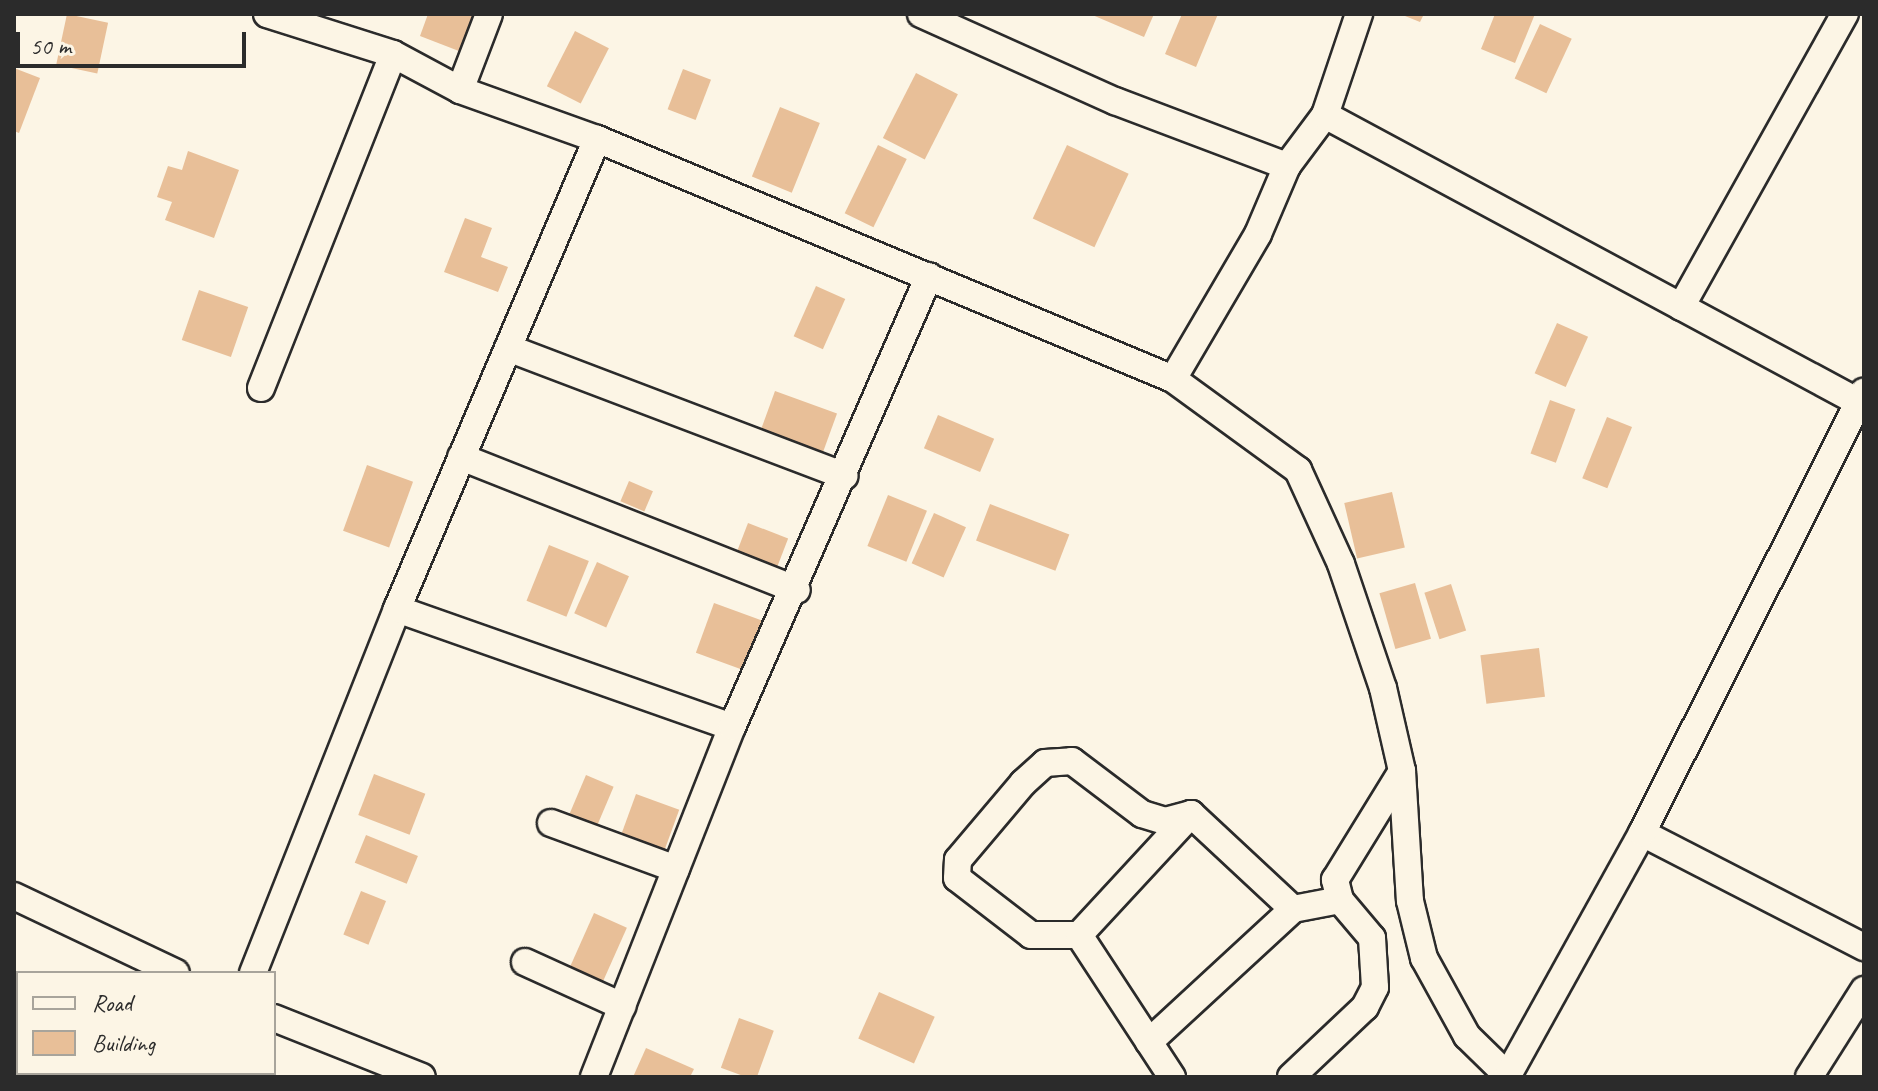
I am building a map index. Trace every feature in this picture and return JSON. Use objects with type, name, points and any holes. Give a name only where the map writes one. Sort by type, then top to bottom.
[{"type":"street","points":[[267,14],[393,54],[460,90],[597,139],[1173,379],[1298,470],[1346,578],[1402,771],[1410,901],[1424,958],[1467,1036],[1509,1076],[1642,833],[1862,400],[1681,307],[1325,115]]},
{"type":"street","points":[[460,90],[489,14]]},
{"type":"street","points":[[921,14],[1115,101],[1287,166]]},
{"type":"street","points":[[1173,379],[1258,234],[1287,166],[1325,115],[1359,14]]},
{"type":"street","points":[[1681,307],[1845,14]]},
{"type":"street","points":[[261,388],[393,54]]},
{"type":"street","points":[[254,971],[397,609],[597,139]]},
{"type":"street","points":[[594,1077],[732,727],[797,590],[929,276]]},
{"type":"street","points":[[508,348],[845,476]]},
{"type":"street","points":[[461,457],[797,590]]},
{"type":"street","points":[[397,609],[732,727]]},
{"type":"street","points":[[1072,761],[1142,814],[1165,821],[1191,814],[1079,935],[1031,935],[957,878],[958,860],[1023,783],[1045,763],[1072,761]]},
{"type":"street","points":[[1291,1077],[1365,1007],[1375,987],[1372,938],[1340,900],[1335,880],[1402,771]]},
{"type":"street","points":[[1191,814],[1293,909]]},
{"type":"street","points":[[551,823],[676,869]]},
{"type":"street","points":[[1642,833],[1864,947]]},
{"type":"street","points":[[14,896],[172,971]]},
{"type":"street","points":[[1149,1042],[1293,909],[1340,900]]},
{"type":"street","points":[[1079,935],[1172,1077]]},
{"type":"street","points":[[525,962],[622,1006]]},
{"type":"street","points":[[1809,1077],[1864,990]]},
{"type":"street","points":[[276,1019],[422,1077]]},
{"type":"building","points":[[67,14],[108,23],[97,74],[56,65]]},
{"type":"building","points":[[428,14],[479,14],[464,53],[420,36]]},
{"type":"building","points":[[1090,14],[1154,14],[1144,37]]},
{"type":"building","points":[[1182,14],[1218,14],[1196,67],[1165,54]]},
{"type":"building","points":[[1400,14],[1424,14],[1420,22]]},
{"type":"building","points":[[1495,14],[1535,14],[1515,63],[1481,49]]},
{"type":"building","points":[[1540,24],[1572,39],[1546,93],[1515,78]]},
{"type":"building","points":[[575,31],[609,48],[581,103],[547,86]]},
{"type":"building","points":[[14,68],[40,78],[19,133],[14,131]]},
{"type":"building","points":[[683,69],[711,80],[696,120],[668,109]]},
{"type":"building","points":[[916,73],[958,94],[925,159],[883,138]]},
{"type":"building","points":[[780,107],[820,123],[792,193],[752,177]]},
{"type":"building","points":[[878,145],[907,159],[873,227],[845,213]]},
{"type":"building","points":[[1067,145],[1129,174],[1094,247],[1033,218]]},
{"type":"building","points":[[188,151],[239,170],[214,238],[165,220],[172,202],[157,197],[168,166],[182,170]]},
{"type":"building","points":[[465,218],[492,228],[481,257],[508,267],[498,292],[444,272]]},
{"type":"building","points":[[816,286],[845,299],[823,349],[794,336]]},
{"type":"building","points":[[199,290],[248,307],[231,357],[182,340]]},
{"type":"building","points":[[1557,323],[1588,337],[1566,387],[1535,373]]},
{"type":"building","points":[[775,391],[837,414],[822,455],[760,432]]},
{"type":"building","points":[[1550,400],[1575,409],[1556,463],[1531,454]]},
{"type":"building","points":[[938,415],[994,439],[980,472],[924,448]]},
{"type":"building","points":[[1607,417],[1632,427],[1607,488],[1582,478]]},
{"type":"building","points":[[367,465],[413,482],[389,548],[343,531]]},
{"type":"building","points":[[629,481],[653,491],[644,511],[620,501]]},
{"type":"building","points":[[1392,492],[1405,548],[1357,559],[1344,503]]},
{"type":"building","points":[[888,495],[927,511],[906,562],[867,546]]},
{"type":"building","points":[[990,504],[1069,534],[1055,571],[976,540]]},
{"type":"building","points":[[934,513],[966,527],[944,577],[912,563]]},
{"type":"building","points":[[748,523],[788,538],[777,568],[737,553]]},
{"type":"building","points":[[549,545],[589,561],[566,617],[527,601]]},
{"type":"building","points":[[597,562],[629,576],[606,627],[574,613]]},
{"type":"building","points":[[1415,583],[1431,639],[1395,649],[1379,593]]},
{"type":"building","points":[[1451,584],[1466,631],[1440,639],[1424,593]]},
{"type":"building","points":[[714,603],[765,621],[747,671],[696,653]]},
{"type":"building","points":[[1539,648],[1545,697],[1486,704],[1480,655]]},
{"type":"building","points":[[374,774],[425,794],[410,835],[358,815]]},
{"type":"building","points":[[586,775],[614,787],[595,831],[567,819]]},
{"type":"building","points":[[636,794],[679,810],[664,852],[621,836]]},
{"type":"building","points":[[366,835],[418,856],[407,884],[355,863]]},
{"type":"building","points":[[361,891],[386,901],[368,945],[343,935]]},
{"type":"building","points":[[594,913],[627,928],[601,985],[568,971]]},
{"type":"building","points":[[879,992],[935,1017],[914,1063],[858,1039]]},
{"type":"building","points":[[739,1018],[774,1031],[757,1077],[746,1077],[721,1068]]},
{"type":"building","points":[[646,1048],[694,1069],[690,1077],[633,1077]]}]
